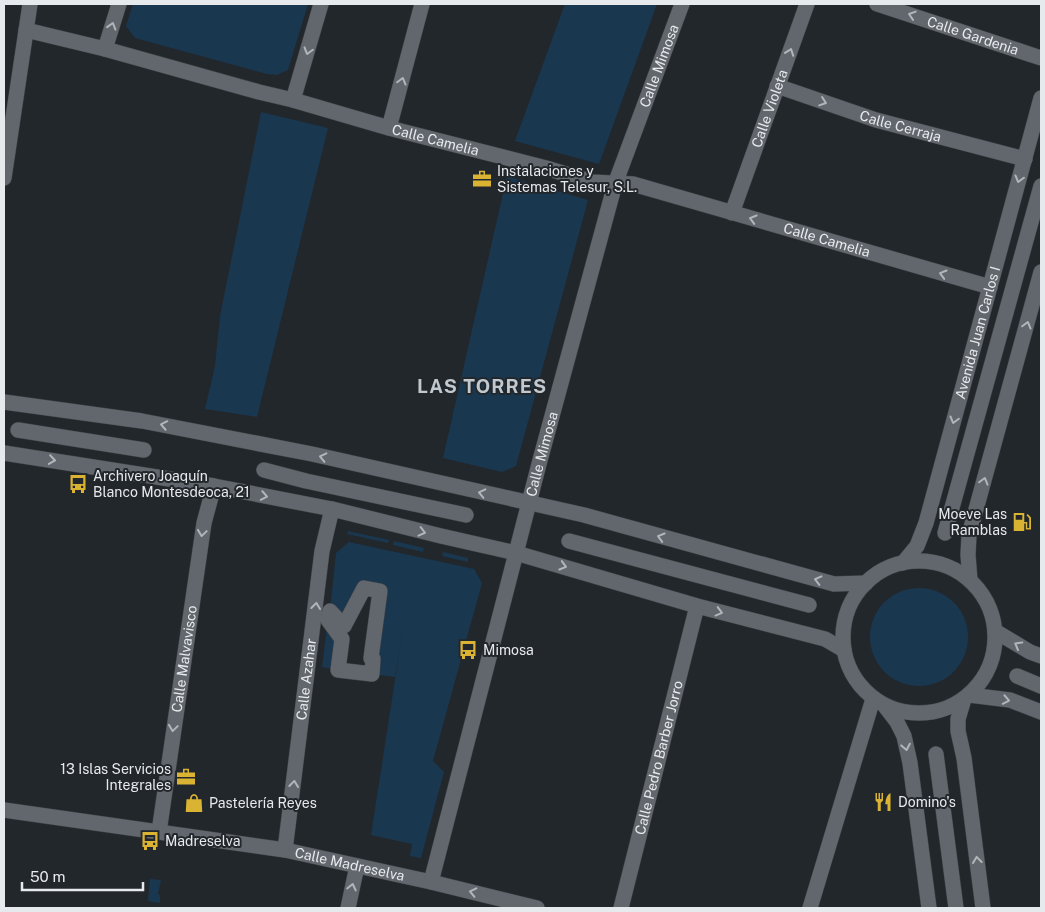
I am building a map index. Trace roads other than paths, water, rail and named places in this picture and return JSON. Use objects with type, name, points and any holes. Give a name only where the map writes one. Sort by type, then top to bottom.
[{"type":"street","points":[[4,178],[30,4]]},
{"type":"street","points":[[105,49],[119,4]]},
{"type":"street","points":[[294,100],[321,4]]},
{"type":"street","points":[[389,128],[422,4]]},
{"type":"street","name":"Calle Mimosa","points":[[431,882],[529,503],[615,184],[682,4]]},
{"type":"street","name":"Calle Violeta","points":[[732,213],[807,4]]},
{"type":"street","name":"Calle Gardenia","points":[[877,4],[1041,58]]},
{"type":"street","name":"Calle Camelia","points":[[26,30],[105,49],[592,182],[633,184],[990,287]]},
{"type":"street","name":"Calle Cerraja","points":[[777,86],[876,120],[1025,159]]},
{"type":"street","name":"Avenida Juan Carlos I","points":[[903,563],[917,546],[926,523],[1041,98]]},
{"type":"street","name":"Avenida Juan Carlos I","points":[[945,533],[1041,186]]},
{"type":"street","points":[[970,580],[969,535],[1041,272]]},
{"type":"street","points":[[4,402],[142,421],[312,454],[584,516],[834,584],[866,583]]},
{"type":"street","points":[[18,430],[144,450]]},
{"type":"street","points":[[4,453],[214,486],[332,509],[516,553],[697,606],[825,639],[844,650]]},
{"type":"street","points":[[264,470],[306,481],[466,515]]},
{"type":"street","name":"Calle Malvavisco","points":[[159,832],[204,523],[214,486]]},
{"type":"street","name":"Calle Azahar","points":[[285,850],[322,551],[332,509]]},
{"type":"street","points":[[569,541],[809,606]]},
{"type":"street","points":[[878,702],[904,712],[925,713],[945,708],[966,697],[981,682],[990,666],[994,649],[995,631],[991,612],[982,595],[970,580],[955,570],[938,564],[921,562],[903,563],[890,567],[866,583],[849,607],[844,620],[844,650],[849,668],[859,685],[897,722],[904,736],[910,763],[929,908]]},
{"type":"street","points":[[364,588],[380,591],[371,658],[373,660],[372,674],[338,670],[342,639],[328,620],[330,611],[344,626],[364,588]]},
{"type":"street","name":"Calle Pedro Barber Jorro","points":[[622,908],[697,606]]},
{"type":"street","points":[[995,631],[1030,652],[1041,656]]},
{"type":"street","points":[[1017,676],[1041,686]]},
{"type":"street","points":[[966,697],[1010,700],[1041,712]]},
{"type":"street","points":[[966,697],[958,719],[958,731],[964,758],[983,908]]},
{"type":"street","points":[[810,908],[878,702]]},
{"type":"street","points":[[936,754],[956,908]]},
{"type":"street","name":"Calle Madreselva","points":[[4,810],[285,850],[431,882],[496,903],[537,908]]},
{"type":"street","points":[[348,908],[357,866]]},
{"type":"place","name":"Instalaciones y Sistemas Telesur, S.L.","points":[[482,179]]},
{"type":"place","name":"Archivero Joaquín Blanco Montesdeoca, 21","points":[[78,484]]},
{"type":"place","name":"Moeve Las Ramblas","points":[[1022,522]]},
{"type":"place","name":"Mimosa","points":[[468,650]]},
{"type":"place","name":"13 Islas Servicios Integrales","points":[[186,777]]},
{"type":"place","name":"Domino's","points":[[883,802]]},
{"type":"place","name":"Pastelería Reyes","points":[[194,803]]},
{"type":"place","name":"Madreselva","points":[[150,841]]},
{"type":"district","name":"LAS TORRES","points":[[482,386]]}]
